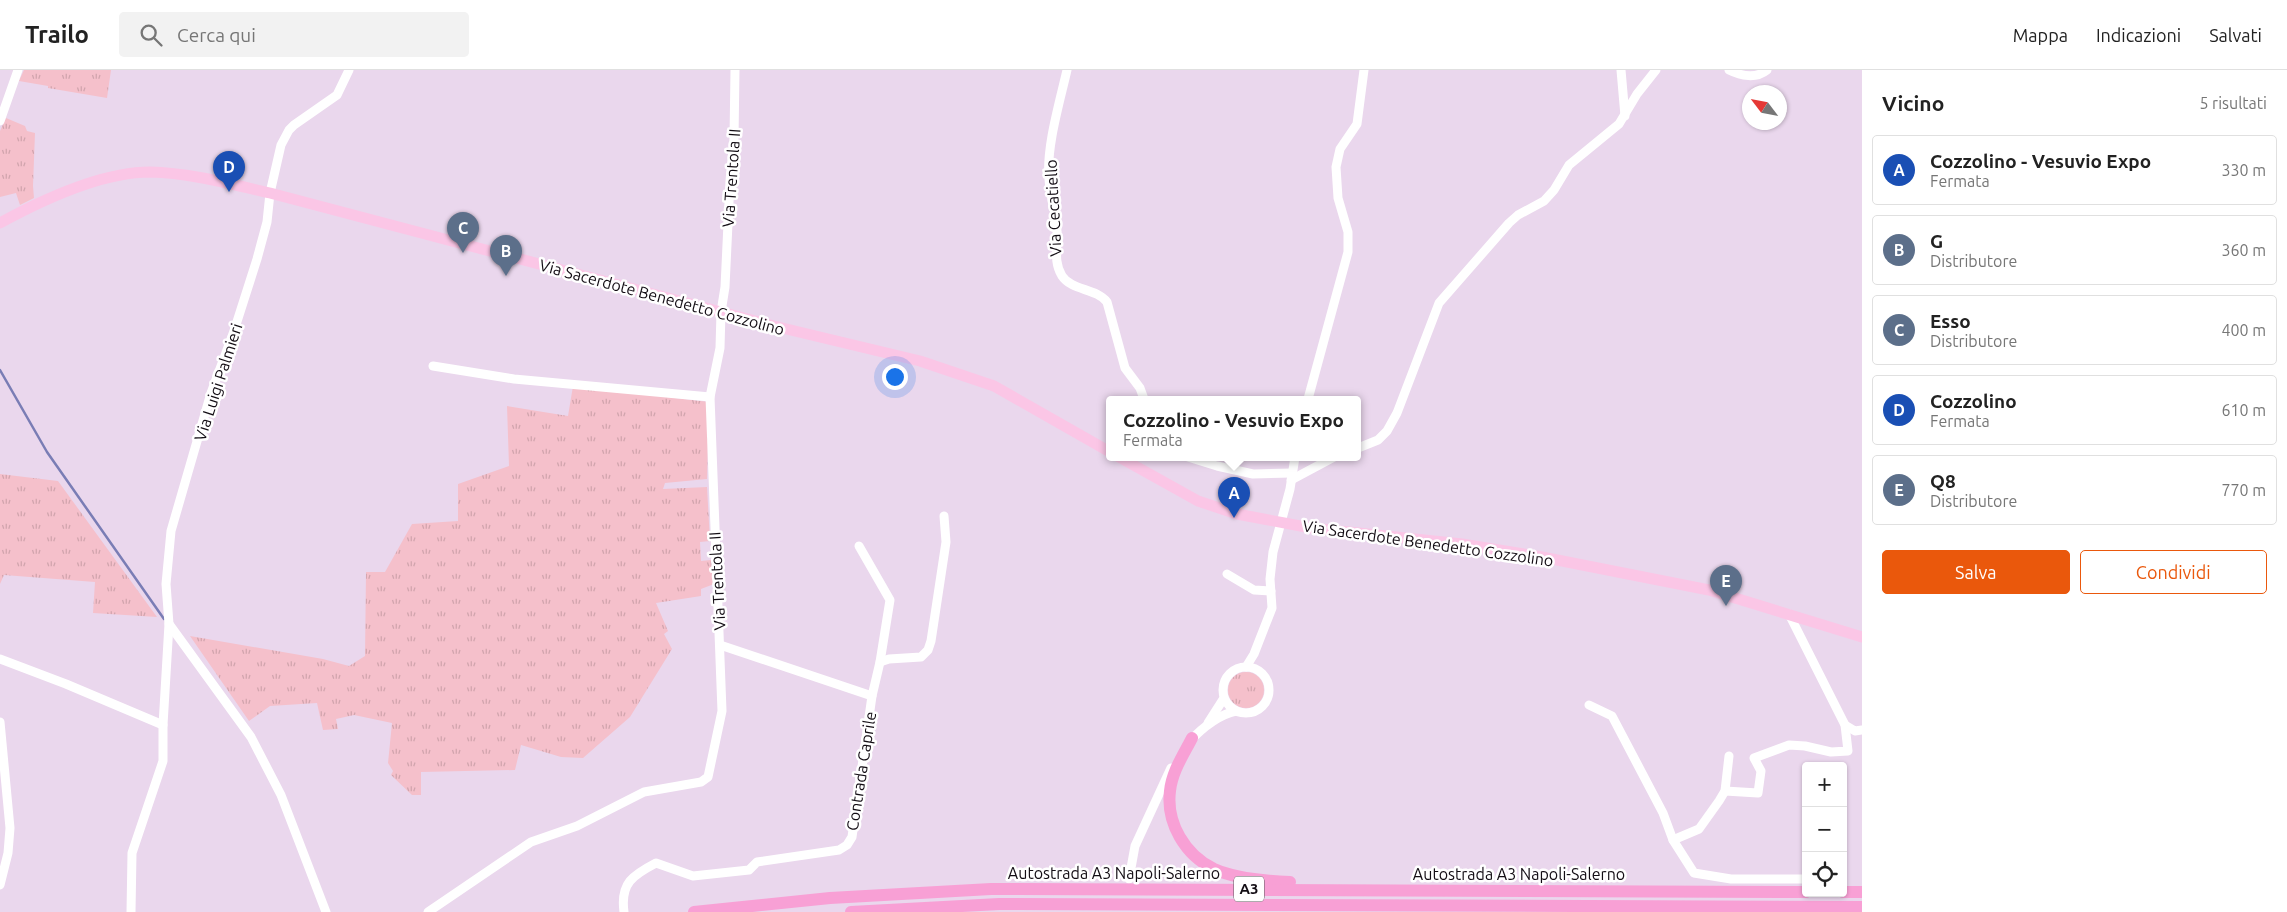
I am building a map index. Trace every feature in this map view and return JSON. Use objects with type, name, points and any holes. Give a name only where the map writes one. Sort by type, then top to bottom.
[{"type":"highway","points":[[1192,738],[1175,771],[1170,790],[1170,810],[1174,828],[1183,844],[1197,858],[1215,869],[1239,876],[1280,881],[1349,884],[1387,890]]},
{"type":"highway","name":"Autostrada A3 Napoli-Salerno","points":[[694,912],[847,896],[991,889],[1802,892]]},
{"type":"highway","points":[[1847,892],[1862,892]]},
{"type":"highway","name":"Autostrada A3 Napoli-Salerno","points":[[851,912],[999,904],[1862,907]]},
{"type":"main road","name":"Via Sacerdote Benedetto Cozzolino","points":[[0,223],[60,194],[110,178],[148,172],[191,176],[270,193],[721,312],[920,361],[994,386],[1106,450]]},
{"type":"main road","name":"Via Sacerdote Benedetto Cozzolino","points":[[1126,461],[1198,501],[1237,514],[1311,528],[1462,544],[1542,557],[1709,590],[1862,637]]},
{"type":"street","points":[[0,122],[18,70]]},
{"type":"street","name":"Via Luigi Palmieri","points":[[130,912],[132,853],[163,761],[163,725],[169,624],[166,584],[171,531],[211,394],[253,272],[284,137],[294,125],[338,95],[349,70]]},
{"type":"street","name":"Via Trentola II","points":[[428,912],[531,842],[577,826],[644,792],[701,782],[708,777],[722,711],[710,397],[720,348],[721,312],[725,287],[734,139],[735,70]]},
{"type":"street","name":"Via Cecatiello","points":[[1067,70],[1052,139],[1048,178],[1058,231],[1056,265],[1064,278],[1072,284],[1103,297],[1107,302],[1124,368],[1140,388],[1143,396]]},
{"type":"street","points":[[1309,396],[1348,252],[1348,232],[1338,198],[1336,166],[1340,149],[1357,124],[1364,70]]},
{"type":"street","points":[[1621,70],[1625,116]]},
{"type":"street","points":[[1361,447],[1378,440],[1397,413],[1438,303],[1508,223],[1518,215],[1544,201],[1554,190],[1569,165],[1606,137],[1625,116],[1637,94],[1656,70]]},
{"type":"street","points":[[1729,70],[1748,76],[1757,76],[1767,70]]},
{"type":"street","points":[[433,366],[514,379],[710,397]]},
{"type":"street","points":[[1201,461],[1252,474],[1292,476],[1325,461]]},
{"type":"street","points":[[1246,667],[1254,654],[1272,608],[1273,552],[1282,522],[1295,461]]},
{"type":"street","points":[[880,662],[889,659],[921,657],[928,650],[946,542],[944,516]]},
{"type":"street","points":[[859,546],[890,600],[880,662],[872,696]]},
{"type":"street","points":[[1227,574],[1254,590],[1271,591]]},
{"type":"street","points":[[1725,791],[1758,793],[1761,771],[1754,758],[1789,745],[1805,746],[1831,752],[1848,751],[1845,725],[1789,614]]},
{"type":"street","points":[[169,624],[252,738],[281,795],[326,912]]},
{"type":"street","name":"Contrada Caprile","points":[[624,912],[622,899],[632,876],[656,863],[693,876],[749,870],[757,862],[839,850],[847,845],[852,837],[872,696],[720,645]]},
{"type":"street","points":[[1254,654],[1258,670]]},
{"type":"street","points":[[0,659],[66,684],[163,725]]},
{"type":"street","points":[[1129,879],[1135,846],[1156,797],[1179,753],[1205,727],[1228,713],[1236,711],[1253,712],[1266,701],[1269,693],[1268,684],[1265,676],[1258,670],[1246,667],[1237,668],[1225,680],[1222,689],[1224,698],[1229,706],[1236,711]]},
{"type":"street","points":[[1205,727],[1224,698]]},
{"type":"street","points":[[1589,705],[1612,716],[1663,813],[1673,840],[1694,873],[1731,879],[1802,879]]},
{"type":"street","points":[[0,722],[10,828],[8,852],[0,885]]},
{"type":"street","points":[[1845,725],[1855,730],[1862,730]]},
{"type":"street","points":[[1673,840],[1699,829],[1725,791],[1729,756]]},
{"type":"green space","points":[[24,70],[111,70],[107,98],[19,81]]},
{"type":"green space","points":[[6,118],[25,126],[27,131],[35,133],[34,198],[20,205],[16,193],[0,197],[0,131]]},
{"type":"green space","points":[[573,386],[709,402],[707,479],[665,483],[663,489],[707,487],[710,541],[700,542],[701,561],[711,560],[714,584],[701,589],[701,596],[656,603],[668,631],[664,634],[672,649],[630,717],[583,758],[561,757],[521,745],[515,770],[421,772],[421,795],[412,795],[391,775],[393,771],[388,763],[392,723],[354,715],[336,719],[338,729],[323,730],[317,703],[270,706],[249,721],[190,636],[323,659],[349,666],[365,656],[366,572],[385,572],[412,524],[458,521],[458,484],[509,466],[507,406],[568,416]]},
{"type":"green space","points":[[0,474],[58,481],[157,617],[93,613],[95,582],[4,575],[0,584]]},
{"type":"green space","points":[[1246,672],[1253,673],[1259,677],[1263,683],[1263,697],[1259,703],[1253,707],[1246,708],[1239,707],[1233,703],[1229,697],[1228,690],[1229,683],[1233,677],[1239,673]]},
{"type":"waterway","points":[[0,370],[47,452],[164,619]]},
{"type":"place","name":"Cozzolino","points":[[229,192]]},
{"type":"place","name":"Esso","points":[[463,253]]},
{"type":"place","name":"G","points":[[506,276]]},
{"type":"place","name":"Cozzolino - Vesuvio Expo","points":[[1234,518]]},
{"type":"place","name":"Q8","points":[[1726,606]]}]
